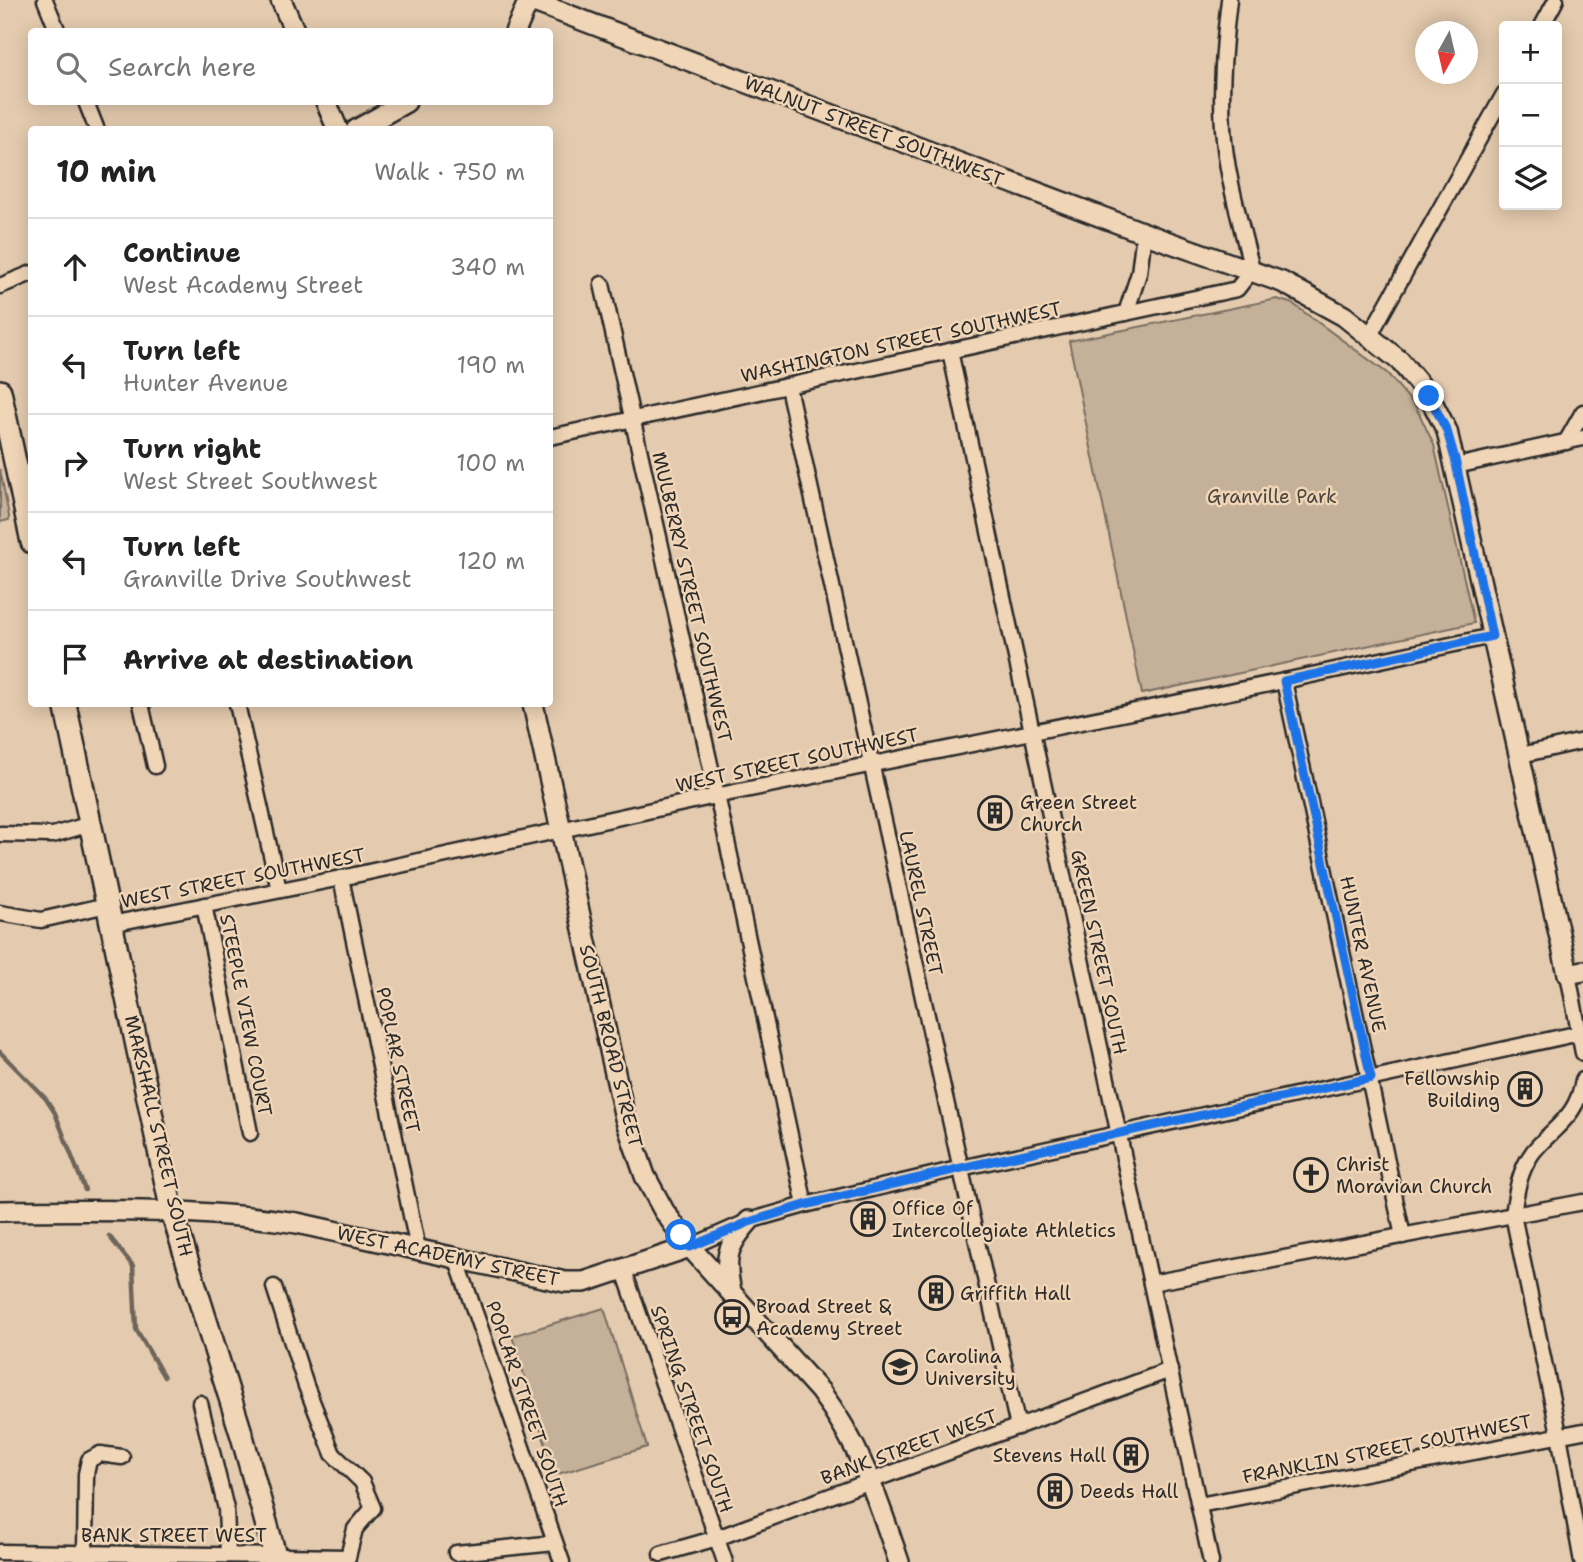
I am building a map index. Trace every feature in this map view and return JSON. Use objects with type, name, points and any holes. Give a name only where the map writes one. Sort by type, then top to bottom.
[{"type":"main road","points":[[0,391],[28,523]]},
{"type":"main road","name":"MARSHALL STREET SOUTH","points":[[66,707],[172,1212],[276,1558]]},
{"type":"street","points":[[45,0],[56,28]]},
{"type":"street","points":[[281,0],[293,28]]},
{"type":"street","name":"WALNUT STREET SOUTHWEST","points":[[517,28],[529,0],[1144,233],[1252,270],[1282,282],[1344,316],[1400,361],[1429,396],[1447,431],[1492,636],[1576,972]]},
{"type":"street","points":[[1229,0],[1222,84],[1223,129],[1228,168],[1252,270]]},
{"type":"street","points":[[1545,21],[1556,0]]},
{"type":"street","points":[[1370,335],[1499,102]]},
{"type":"street","points":[[87,105],[95,126]]},
{"type":"street","points":[[327,105],[336,126]]},
{"type":"street","points":[[363,126],[401,105]]},
{"type":"street","points":[[1126,313],[1139,273],[1144,233]]},
{"type":"street","name":"WASHINGTON STREET SOUTHWEST","points":[[553,436],[1237,289],[1252,270]]},
{"type":"street","points":[[0,286],[28,275]]},
{"type":"street","name":"MULBERRY STREET SOUTHWEST","points":[[602,284],[717,795],[805,1205]]},
{"type":"street","name":"GREEN STREET SOUTH","points":[[950,351],[1211,1562]]},
{"type":"street","name":"LAUREL STREET","points":[[788,387],[1018,1427]]},
{"type":"street","points":[[1566,442],[1583,412]]},
{"type":"street","points":[[1456,466],[1583,438]]},
{"type":"street","name":"WEST STREET SOUTHWEST","points":[[0,913],[41,920],[204,905],[561,831],[717,795],[1284,681],[1492,636]]},
{"type":"street","name":"HUNTER AVENUE","points":[[1284,681],[1404,1236]]},
{"type":"street","points":[[142,707],[155,766]]},
{"type":"street","points":[[238,707],[279,890]]},
{"type":"street","name":"SOUTH BROAD STREET","points":[[534,707],[625,1118],[645,1175],[664,1211],[690,1247],[836,1412],[857,1447],[899,1562]]},
{"type":"street","points":[[1521,755],[1583,741]]},
{"type":"street","points":[[0,834],[53,835],[90,824]]},
{"type":"street","name":"POPLAR STREET","points":[[341,878],[418,1250]]},
{"type":"street","name":"STEEPLE VIEW COURT","points":[[204,905],[250,1133]]},
{"type":"street","points":[[1576,972],[1583,1053]]},
{"type":"street","name":"WEST ACADEMY STREET","points":[[0,1211],[172,1212],[253,1216],[297,1223],[565,1282],[584,1282],[690,1247],[749,1222],[805,1205],[960,1168],[1580,1032]]},
{"type":"street","points":[[1582,1562],[1513,1216],[1517,1188],[1525,1166],[1569,1114],[1580,1097],[1583,1080]]},
{"type":"street","points":[[1151,1283],[1583,1202]]},
{"type":"street","points":[[731,1293],[726,1270],[727,1258],[734,1238],[749,1222]]},
{"type":"street","name":"POPLAR STREET SOUTH","points":[[456,1258],[562,1562]]},
{"type":"street","name":"SPRING STREET SOUTH","points":[[623,1269],[725,1562]]},
{"type":"street","points":[[274,1287],[306,1386],[333,1454],[362,1482],[373,1508],[355,1529],[350,1560]]},
{"type":"street","name":"BANK STREET WEST","points":[[661,1554],[717,1538],[1170,1370]]},
{"type":"street","points":[[200,1403],[226,1509],[228,1555]]},
{"type":"street","name":"FRANKLIN STREET SOUTHWEST","points":[[1199,1505],[1583,1431]]},
{"type":"street","points":[[85,1553],[86,1474],[89,1460],[100,1454],[122,1457]]},
{"type":"street","points":[[456,1553],[495,1556],[555,1543]]},
{"type":"street","name":"BANK STREET WEST","points":[[0,1552],[179,1558],[228,1555],[350,1560]]},
{"type":"green space","name":"Granville Park","points":[[1277,299],[1293,304],[1387,373],[1416,407],[1434,445],[1474,623],[1142,694],[1069,341]]},
{"type":"green space","points":[[0,469],[9,520],[0,522]]},
{"type":"green space","points":[[604,1308],[647,1447],[555,1475],[512,1336]]},
{"type":"waterway","points":[[0,1052],[46,1099],[55,1113],[85,1190]]},
{"type":"waterway","points":[[109,1236],[133,1266],[136,1329],[164,1377]]},
{"type":"place","name":"Green Street Church","points":[[995,813]]},
{"type":"place","name":"Fellowship Building","points":[[1525,1089]]},
{"type":"place","name":"Christ Moravian Church","points":[[1311,1175]]},
{"type":"place","name":"Office Of Intercollegiate Athletics","points":[[868,1219]]},
{"type":"place","name":"Griffith Hall","points":[[936,1293]]},
{"type":"place","name":"Broad Street & Academy Street","points":[[732,1317]]},
{"type":"place","name":"Carolina University","points":[[900,1367]]},
{"type":"place","name":"Stevens Hall","points":[[1131,1455]]},
{"type":"place","name":"Deeds Hall","points":[[1055,1491]]},
{"type":"route","points":[[681,1235],[690,1247],[749,1222],[805,1205],[1371,1078],[1284,681],[1492,636],[1455,459],[1447,431],[1429,396]]}]
